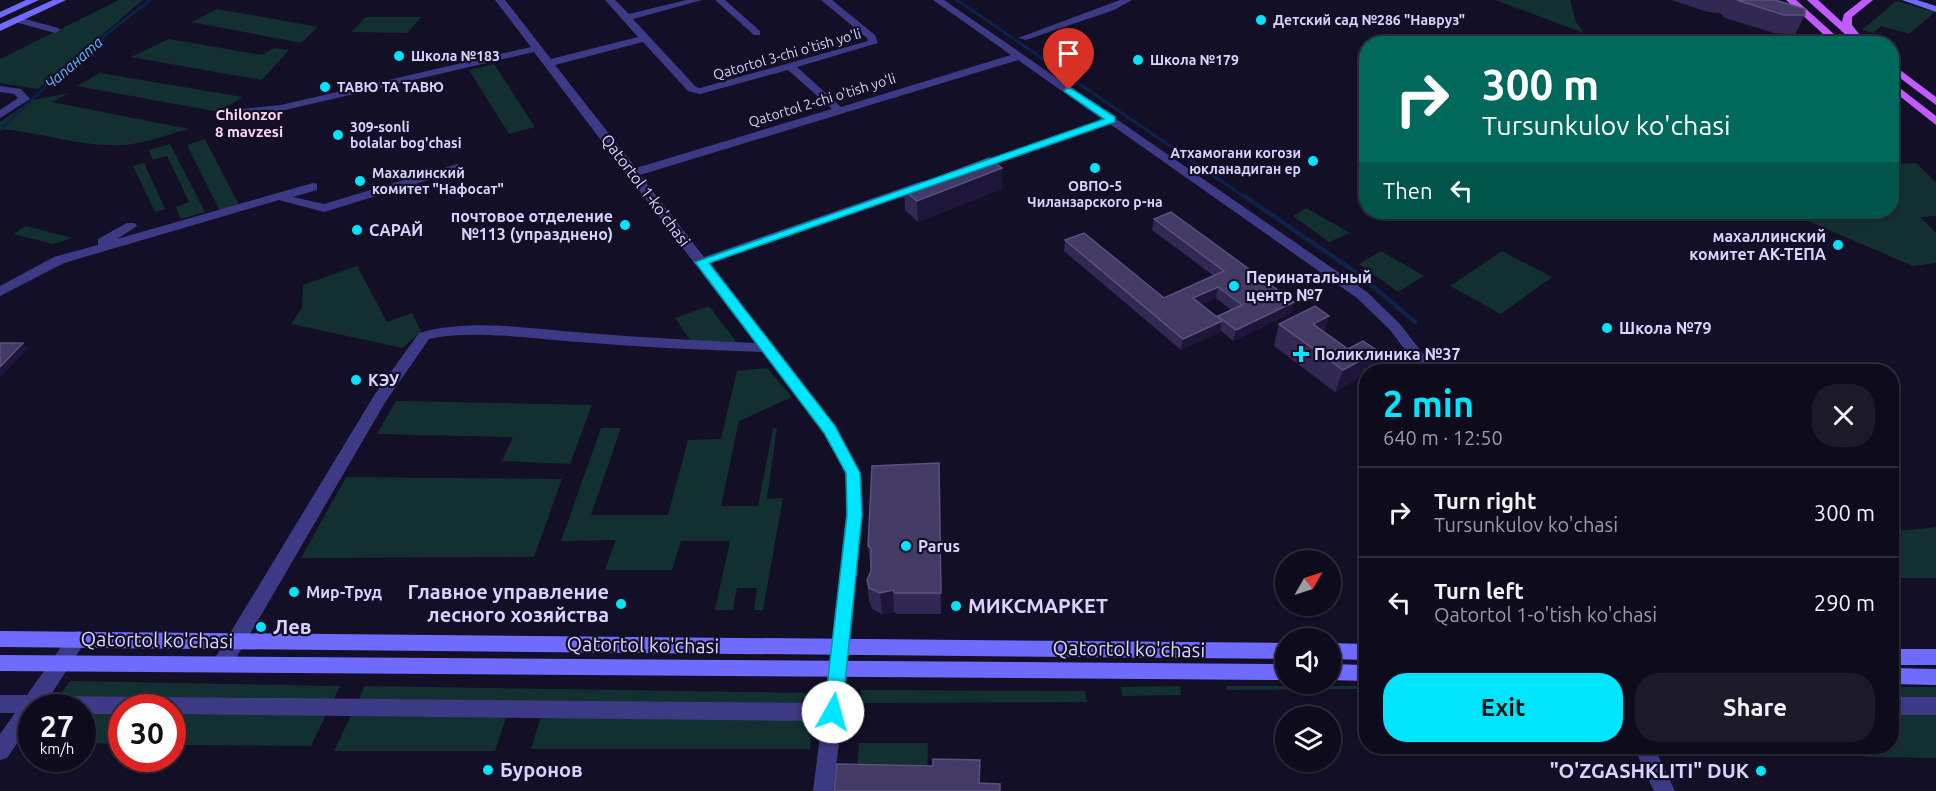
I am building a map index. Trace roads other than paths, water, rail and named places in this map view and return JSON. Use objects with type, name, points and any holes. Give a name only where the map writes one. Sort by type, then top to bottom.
[{"type":"main road","points":[[0,15],[34,0]]},
{"type":"main road","points":[[0,28],[61,0]]},
{"type":"main road","points":[[1791,0],[1831,36]]},
{"type":"main road","points":[[1812,0],[1853,36]]},
{"type":"main road","points":[[1855,36],[1847,25],[1847,16],[1868,0]]},
{"type":"main road","points":[[1906,0],[1936,7]]},
{"type":"main road","points":[[1921,0],[1936,7]]},
{"type":"main road","points":[[1789,12],[1819,26]]},
{"type":"main road","points":[[1899,73],[1936,102]]},
{"type":"main road","points":[[1899,92],[1936,122]]},
{"type":"main road","name":"Qatortol ko'chasi","points":[[0,639],[1275,651]]},
{"type":"main road","name":"Qatortol 1-ko'chasi","points":[[839,669],[841,647]]},
{"type":"main road","points":[[1096,649],[1098,671]]},
{"type":"main road","points":[[1341,651],[1359,652]]},
{"type":"main road","points":[[1899,657],[1936,657]]},
{"type":"main road","name":"Qatortol ko'chasi","points":[[0,663],[1275,672]]},
{"type":"main road","points":[[1341,672],[1359,673]]},
{"type":"main road","points":[[1899,676],[1936,677]]},
{"type":"street","name":"Qatortol 1-ko'chasi","points":[[500,0],[770,348],[834,435],[854,478],[854,515],[841,647]]},
{"type":"street","name":"Qatortol 3-chi o'tish yo'li","points":[[610,0],[691,87],[698,91],[791,67],[874,41],[826,0]]},
{"type":"street","points":[[626,18],[696,0]]},
{"type":"street","points":[[720,0],[757,33]]},
{"type":"street","points":[[938,0],[1362,295],[1395,327],[1424,364]]},
{"type":"street","points":[[1023,38],[1127,0]]},
{"type":"street","points":[[18,20],[55,30]]},
{"type":"street","points":[[549,63],[645,38]]},
{"type":"street","points":[[232,113],[281,108],[537,48]]},
{"type":"street","name":"Qatortol 2-chi o'tish yo'li","points":[[633,173],[1020,56]]},
{"type":"street","points":[[791,67],[840,111]]},
{"type":"street","points":[[0,88],[17,91],[25,99],[0,115]]},
{"type":"street","points":[[962,172],[1112,120]]},
{"type":"street","points":[[280,197],[324,208],[457,168]]},
{"type":"street","points":[[701,262],[939,180]]},
{"type":"street","points":[[0,292],[51,263],[313,187]]},
{"type":"street","points":[[85,253],[131,226]]},
{"type":"street","points":[[222,664],[380,398],[424,336],[445,331],[510,332],[638,342],[770,348]]},
{"type":"street","points":[[40,694],[78,639]]},
{"type":"street","name":"Qatortol 1-ko'chasi","points":[[823,791],[839,669]]},
{"type":"street","points":[[0,704],[18,705]]},
{"type":"street","points":[[96,706],[814,712]]},
{"type":"street","points":[[1899,706],[1936,706]]},
{"type":"street","points":[[0,751],[18,725]]},
{"type":"street","points":[[1647,754],[1665,791]]},
{"type":"waterway","name":"Чапаната","points":[[0,130],[75,59],[150,0]]},
{"type":"waterway","points":[[957,0],[1246,198]]},
{"type":"waterway","points":[[1244,196],[1357,273],[1415,322]]},
{"type":"place","name":"Детский сад №286 \"Навруз\"","points":[[1261,20]]},
{"type":"place","name":"Школа №183","points":[[399,56]]},
{"type":"place","name":"Школа №179","points":[[1138,60]]},
{"type":"place","name":"ТАВЮ ТА ТАВЮ","points":[[325,87]]},
{"type":"place","name":"309-sonli bolalar bog'chasi","points":[[338,135]]},
{"type":"place","name":"Атхамогани когози юкланадиган ер","points":[[1313,161]]},
{"type":"place","name":"ОВПО-5 Чиланзарского р-на","points":[[1095,168]]},
{"type":"place","name":"Махалинский комитет \"Нафосат\"","points":[[360,181]]},
{"type":"place","name":"почтовое отделение №113 (упразднено)","points":[[625,225]]},
{"type":"place","name":"САРАЙ","points":[[357,230]]},
{"type":"place","name":"махаллинский комитет АК-ТЕПА","points":[[1838,245]]},
{"type":"place","name":"Перинатальный центр №7","points":[[1234,286]]},
{"type":"place","name":"Школа №79","points":[[1607,328]]},
{"type":"place","name":"Поликлиника №37","points":[[1301,354]]},
{"type":"place","name":"КЭУ","points":[[356,380]]},
{"type":"place","name":"Parus","points":[[906,546]]},
{"type":"place","name":"Мир-Труд","points":[[294,592]]},
{"type":"place","name":"Главное управление лесного хозяйства","points":[[621,604]]},
{"type":"place","name":"МИКСМАРКЕТ","points":[[956,606]]},
{"type":"place","name":"Лев","points":[[261,627]]},
{"type":"place","name":"Буронов","points":[[488,770]]},
{"type":"place","name":"\"O'ZGASHKLITI\" DUK","points":[[1761,771]]},
{"type":"district","name":"Chilonzor 8 mavzesi","points":[[249,124]]}]
